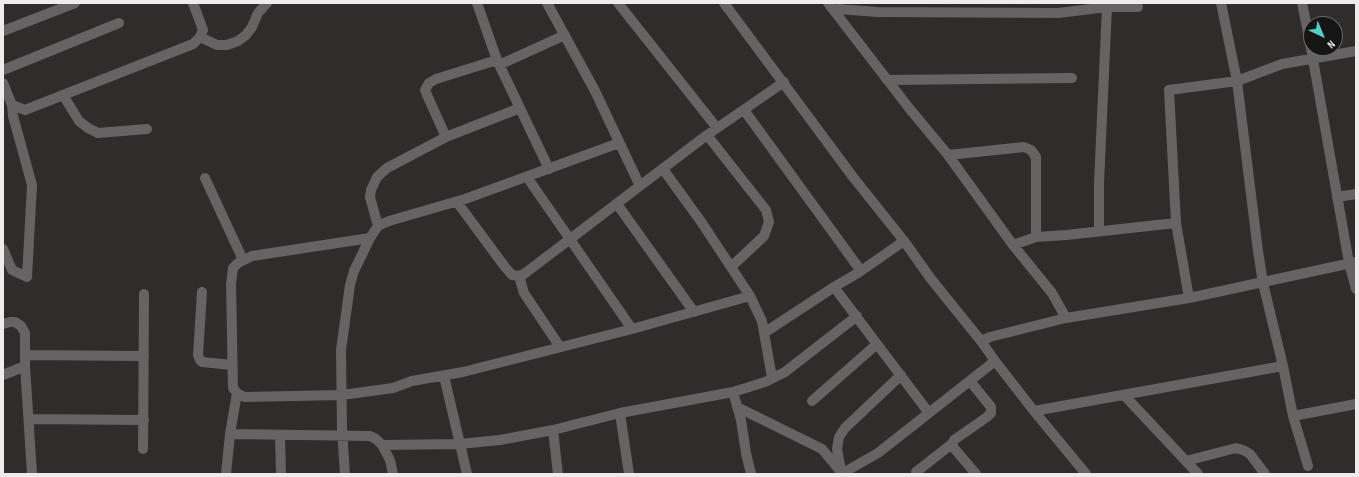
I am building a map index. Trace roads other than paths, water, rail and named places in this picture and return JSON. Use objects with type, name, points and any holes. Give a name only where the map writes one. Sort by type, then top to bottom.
[{"type":"street","points":[[3,31],[75,3]]},
{"type":"street","points":[[12,105],[25,110],[193,44],[200,37],[203,30],[193,3]]},
{"type":"street","points":[[200,37],[217,44],[227,45],[238,41],[246,35],[252,27],[258,13],[267,3]]},
{"type":"street","points":[[477,3],[498,63],[549,169]]},
{"type":"street","points":[[547,3],[595,91],[640,186]]},
{"type":"street","points":[[618,3],[717,128]]},
{"type":"street","points":[[724,3],[931,279],[981,341],[995,362],[1086,474]]},
{"type":"street","points":[[828,3],[838,9],[887,80],[948,155],[1013,245],[1052,293],[1066,318]]},
{"type":"street","points":[[1221,3],[1237,81],[1263,283],[1294,416],[1308,466]]},
{"type":"street","points":[[1302,3],[1305,16]]},
{"type":"street","points":[[838,9],[878,12],[1058,13],[1106,7],[1138,7]]},
{"type":"street","points":[[1099,231],[1099,183],[1106,7]]},
{"type":"street","points":[[3,70],[119,23]]},
{"type":"street","points":[[446,137],[425,90],[429,83],[436,79],[498,63],[564,35]]},
{"type":"street","points":[[1343,51],[1356,51]]},
{"type":"street","points":[[1188,298],[1176,223],[1169,90],[1237,81],[1303,55]]},
{"type":"street","points":[[1313,56],[1337,197],[1352,262],[1356,289]]},
{"type":"street","points":[[887,80],[1072,78]]},
{"type":"street","points":[[457,202],[505,267],[512,275],[519,276],[524,274],[707,135],[784,82]]},
{"type":"street","points":[[3,83],[12,105],[13,116],[32,185],[27,277],[12,270],[3,249]]},
{"type":"street","points":[[63,95],[80,122],[88,128],[98,132],[146,129]]},
{"type":"street","points":[[378,226],[370,197],[370,190],[377,177],[387,168],[446,137],[520,108]]},
{"type":"street","points":[[744,110],[861,271]]},
{"type":"street","points":[[707,135],[766,210],[769,222],[764,236],[731,267]]},
{"type":"street","points":[[345,474],[341,350],[350,285],[354,271],[370,238],[378,226],[389,221],[457,202],[619,143]]},
{"type":"street","points":[[948,155],[1024,148],[1031,150],[1036,157],[1036,237]]},
{"type":"street","points":[[663,169],[702,223],[750,296],[762,321],[772,378]]},
{"type":"street","points":[[527,177],[632,329]]},
{"type":"street","points":[[205,178],[243,260]]},
{"type":"street","points":[[1337,197],[1356,194]]},
{"type":"street","points":[[617,204],[694,312]]},
{"type":"street","points":[[1013,245],[1036,237],[1176,223]]},
{"type":"street","points":[[370,238],[252,256],[238,263],[233,268],[231,284],[232,364],[233,388],[237,393],[244,397],[342,394],[393,388],[412,382],[463,372],[632,329],[750,296]]},
{"type":"street","points":[[764,333],[834,286],[861,271],[904,241]]},
{"type":"street","points":[[981,341],[990,337],[1066,318],[1188,298],[1263,283],[1352,262]]},
{"type":"street","points":[[519,276],[524,293],[560,347]]},
{"type":"street","points":[[834,286],[929,413]]},
{"type":"street","points":[[202,292],[198,355],[200,360],[202,362],[232,364]]},
{"type":"street","points":[[143,449],[144,294]]},
{"type":"street","points":[[382,445],[460,444],[500,440],[553,430],[620,413],[733,392],[765,382],[785,372],[856,316]]},
{"type":"street","points":[[3,324],[15,322],[21,326],[25,333],[25,366],[32,474]]},
{"type":"street","points":[[812,401],[878,344]]},
{"type":"street","points":[[26,355],[144,356]]},
{"type":"street","points":[[842,474],[878,453],[995,362]]},
{"type":"street","points":[[3,374],[25,366]]},
{"type":"street","points":[[1034,411],[1283,366]]},
{"type":"street","points":[[842,474],[837,449],[838,437],[845,428],[901,375]]},
{"type":"street","points":[[444,376],[467,474]]},
{"type":"street","points":[[916,472],[953,443],[954,440],[991,413],[991,408],[970,382]]},
{"type":"street","points":[[733,392],[741,420],[751,474]]},
{"type":"street","points":[[226,474],[230,434],[237,393]]},
{"type":"street","points":[[1124,395],[1198,474]]},
{"type":"street","points":[[1294,416],[1356,404]]},
{"type":"street","points":[[737,407],[822,449],[842,474]]},
{"type":"street","points":[[620,413],[629,474]]},
{"type":"street","points":[[29,419],[144,420]]},
{"type":"street","points":[[553,430],[558,474]]},
{"type":"street","points":[[230,434],[370,436],[382,445],[390,460],[393,474]]},
{"type":"street","points":[[280,435],[281,474]]},
{"type":"street","points":[[953,443],[953,448],[976,474]]},
{"type":"street","points":[[1186,461],[1236,448],[1250,454],[1265,474]]}]
